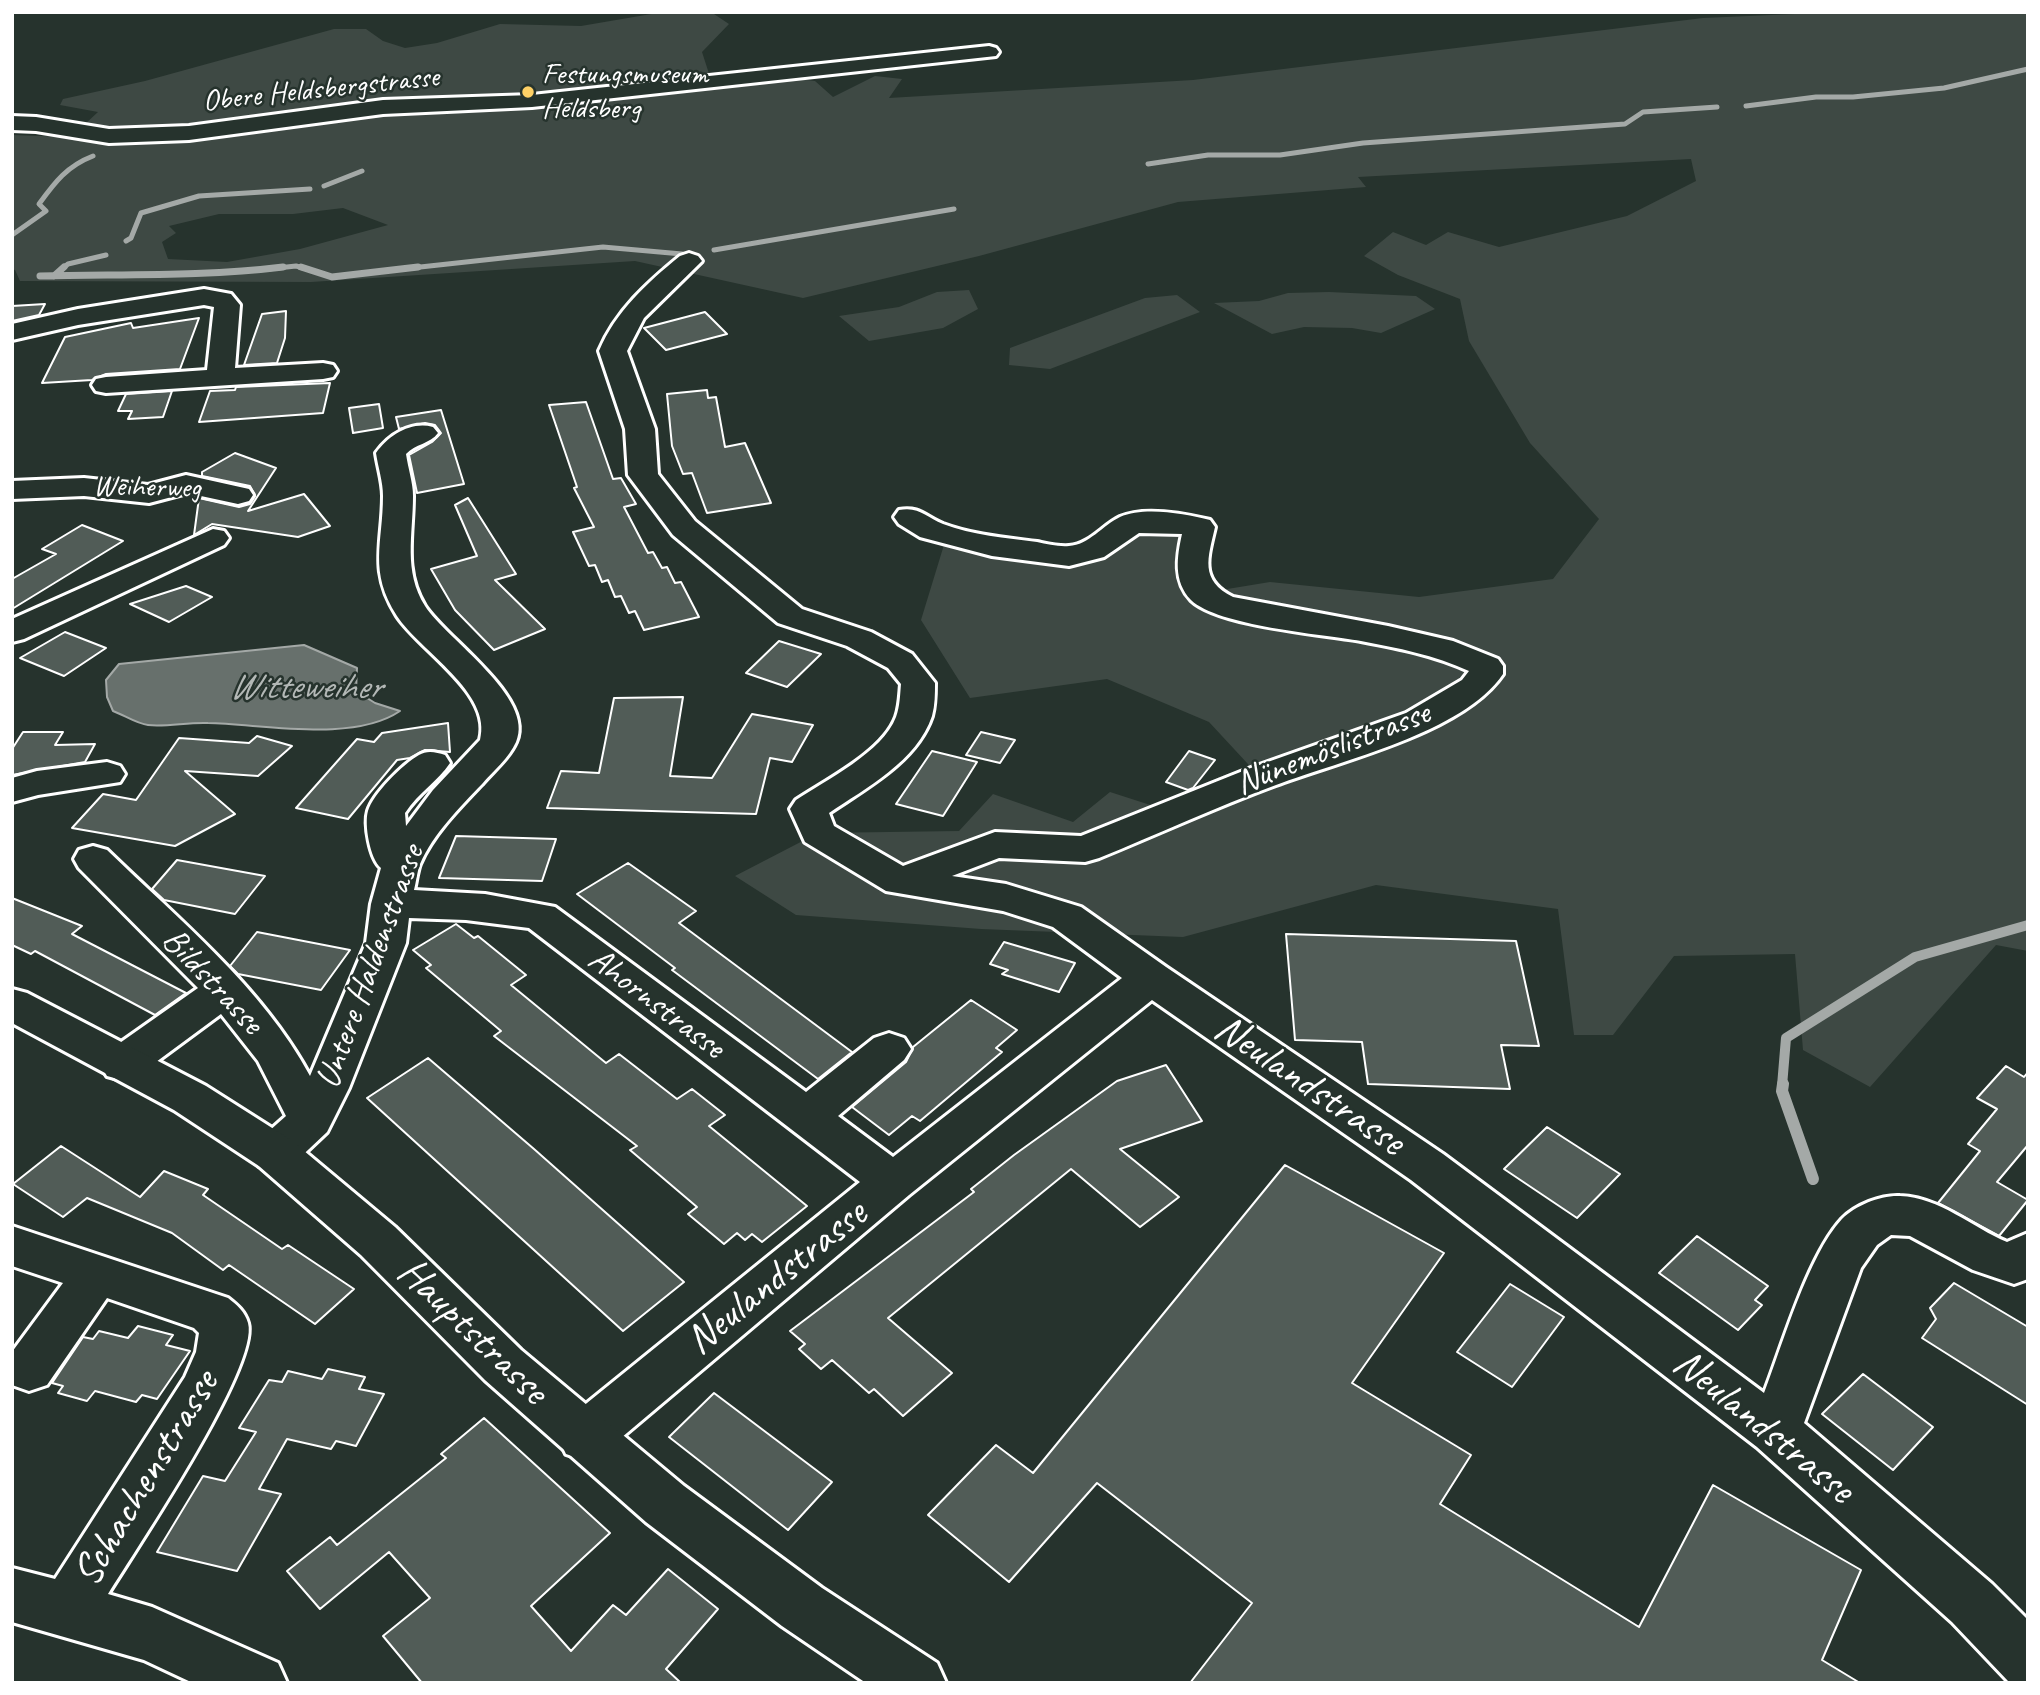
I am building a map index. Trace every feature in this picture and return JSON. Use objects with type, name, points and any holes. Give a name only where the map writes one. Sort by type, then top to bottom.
[{"type":"street","name":"Obere Heldsbergstrasse","points":[[12,123],[36,124],[109,136],[188,133],[383,107],[501,104],[989,52]]},
{"type":"street","points":[[689,261],[665,281],[642,306],[622,330],[613,351],[640,429],[643,475],[684,528],[790,615],[859,639],[900,661],[918,683],[916,710],[899,741],[874,764],[809,809],[818,833],[900,882],[1006,898],[1067,917],[1150,978]]},
{"type":"street","points":[[12,332],[78,317],[204,297],[222,300],[227,305],[220,378]]},
{"type":"street","points":[[106,385],[323,371]]},
{"type":"street","name":"Untere Haldenstrasse","points":[[293,1137],[327,1088],[386,943],[391,904],[401,864],[446,799],[498,741],[501,730],[498,710],[471,675],[412,613],[403,596],[393,562],[398,494],[391,453],[401,442],[423,433]]},
{"type":"street","name":"Weiherweg","points":[[12,490],[84,487],[149,494],[186,484],[238,495]]},
{"type":"street","name":"Nünemöslistrasse","points":[[900,882],[995,845],[1085,849],[1261,778],[1419,722],[1474,687],[1486,674],[1486,666],[1468,656],[1396,639],[1230,608],[1203,593],[1194,579],[1194,552],[1199,527],[1154,522],[1131,524],[1093,550],[1069,556],[992,547],[931,530],[910,517]]},
{"type":"street","name":"Weiherweg","points":[[12,632],[213,538]]},
{"type":"street","points":[[401,864],[390,855],[386,812],[404,786],[432,763]]},
{"type":"street","points":[[12,789],[107,774]]},
{"type":"street","name":"Bildstrasse","points":[[93,859],[225,990],[275,1051],[293,1137]]},
{"type":"street","name":"Ahornstrasse","points":[[391,904],[452,904],[503,908],[541,917],[893,1182]]},
{"type":"street","name":"Neulandstrasse","points":[[584,1437],[893,1182],[1150,978],[1427,1167],[1775,1431],[1972,1603],[2028,1661]]},
{"type":"street","points":[[122,1064],[225,990]]},
{"type":"street","name":"Hauptstrasse","points":[[12,1004],[190,1098],[293,1137],[377,1241],[503,1365],[584,1437],[665,1504],[802,1607],[917,1683]]},
{"type":"street","points":[[806,1117],[889,1049]]},
{"type":"street","points":[[1775,1431],[1840,1259],[1849,1244],[1877,1217],[1905,1214],[1930,1222],[1995,1260],[2014,1264],[2028,1253]]},
{"type":"street","name":"Schachenstrasse","points":[[12,1246],[95,1276],[211,1312],[224,1324],[225,1341],[219,1364],[68,1609]]},
{"type":"street","points":[[29,1369],[95,1276]]},
{"type":"street","points":[[12,1595],[152,1635],[258,1683]]},
{"type":"shaded area","points":[[663,12],[711,12],[729,24],[702,52],[712,83],[760,75],[815,81],[833,97],[875,76],[902,79],[889,98],[1193,80],[1703,18],[1840,12],[2028,12],[2028,951],[1996,945],[1870,1087],[1803,1050],[1795,954],[1674,956],[1613,1035],[1574,1035],[1558,909],[1376,885],[1183,937],[981,929],[796,915],[735,876],[818,833],[959,831],[993,794],[1073,822],[1110,792],[1172,812],[1260,777],[1209,722],[1107,679],[970,698],[921,620],[947,535],[1069,556],[1131,524],[1199,527],[1203,593],[1270,582],[1419,597],[1553,579],[1599,519],[1530,443],[1469,341],[1460,299],[1398,275],[1364,256],[1393,232],[1426,245],[1448,232],[1499,247],[1627,216],[1696,181],[1691,159],[1358,177],[1366,187],[1178,202],[979,256],[803,298],[635,261],[311,282],[20,281],[12,269],[12,135],[71,137],[98,112],[60,105],[63,99],[145,81],[334,29],[366,29],[383,41],[405,48],[437,43],[500,24],[581,26]],"holes":[[[343,208],[388,225],[300,249],[227,262],[168,259],[162,242],[176,233],[169,226],[219,214],[293,214]]]},
{"type":"shaded area","points":[[969,290],[978,309],[943,328],[869,341],[839,316],[899,307],[937,292]]},
{"type":"shaded area","points":[[1288,293],[1416,296],[1435,309],[1381,333],[1352,328],[1304,327],[1272,334],[1214,303],[1259,301]]},
{"type":"shaded area","points":[[1177,295],[1200,312],[1050,369],[1009,365],[1010,348],[1145,298]]},
{"type":"water","name":"Witteweiher","points":[[304,645],[357,668],[356,691],[375,703],[400,711],[381,721],[358,727],[333,729],[208,723],[148,725],[113,711],[107,697],[106,680],[119,664]]},
{"type":"building","points":[[45,304],[39,315],[12,321],[12,306]]},
{"type":"building","points":[[286,311],[285,338],[277,363],[244,365],[262,314]]},
{"type":"building","points":[[705,312],[727,334],[666,350],[644,328]]},
{"type":"building","points":[[199,318],[180,369],[106,374],[92,380],[42,383],[65,337],[131,323],[133,328]]},
{"type":"building","points":[[330,383],[323,413],[199,422],[210,391],[235,390],[236,387]]},
{"type":"building","points":[[707,390],[708,398],[716,397],[725,447],[745,443],[771,503],[707,513],[692,473],[683,474],[672,446],[667,394]]},
{"type":"building","points":[[172,391],[163,417],[128,419],[132,411],[118,411],[126,394]]},
{"type":"building","points":[[586,402],[613,479],[621,478],[636,504],[624,507],[648,553],[653,552],[662,568],[667,567],[675,583],[681,582],[699,617],[644,630],[635,611],[629,613],[621,596],[615,597],[608,580],[602,582],[595,565],[589,566],[573,532],[594,527],[574,488],[577,487],[549,405]]},
{"type":"building","points":[[379,404],[383,428],[353,433],[349,408]]},
{"type":"building","points":[[441,410],[464,484],[417,493],[409,455],[432,442],[441,433],[435,425],[425,423],[399,429],[396,417]]},
{"type":"building","points":[[235,453],[276,468],[248,511],[304,494],[330,526],[298,537],[212,524],[194,535],[199,498],[239,507],[250,504],[255,496],[250,486],[202,476],[202,472]]},
{"type":"building","points":[[468,498],[516,574],[495,580],[545,629],[494,650],[455,610],[431,569],[477,556],[455,505]]},
{"type":"building","points":[[82,525],[123,541],[12,609],[12,579],[56,554],[42,549]]},
{"type":"building","points":[[186,586],[212,597],[169,622],[130,604]]},
{"type":"building","points":[[65,632],[106,648],[64,676],[20,658]]},
{"type":"building","points":[[779,641],[821,654],[787,687],[746,673]]},
{"type":"building","points":[[683,697],[670,776],[712,778],[752,714],[813,725],[792,762],[770,758],[756,814],[547,808],[561,771],[599,773],[614,698]]},
{"type":"building","points":[[448,723],[450,752],[425,750],[410,758],[397,760],[348,819],[296,808],[357,739],[374,742],[382,733]]},
{"type":"building","points":[[23,732],[63,732],[55,745],[95,744],[85,762],[12,775],[12,749]]},
{"type":"building","points":[[981,732],[1015,740],[1000,763],[966,755]]},
{"type":"building","points":[[257,736],[292,746],[258,776],[185,771],[235,814],[175,846],[72,828],[103,794],[136,800],[179,738],[249,743]]},
{"type":"building","points":[[932,751],[977,762],[943,816],[896,804]]},
{"type":"building","points":[[1189,751],[1215,760],[1193,788],[1188,790],[1166,782]]},
{"type":"building","points":[[456,836],[556,839],[542,881],[439,878]]},
{"type":"building","points":[[177,860],[265,876],[235,914],[164,900],[152,889]]},
{"type":"building","points":[[628,863],[696,911],[679,923],[852,1052],[818,1079],[672,970],[675,968],[577,894]]},
{"type":"building","points":[[12,898],[82,926],[72,934],[186,993],[155,1015],[35,951],[31,954],[12,945]]},
{"type":"building","points":[[456,924],[474,938],[478,936],[526,975],[511,985],[606,1063],[619,1054],[677,1099],[692,1089],[725,1115],[709,1126],[807,1206],[762,1242],[752,1234],[745,1240],[737,1233],[724,1244],[688,1214],[697,1207],[630,1150],[637,1146],[494,1036],[501,1031],[426,968],[431,965],[413,950]]},
{"type":"building","points":[[257,932],[350,950],[321,990],[238,974],[230,966]]},
{"type":"building","points":[[1286,934],[1516,941],[1539,1046],[1501,1045],[1510,1089],[1368,1084],[1362,1042],[1295,1040]]},
{"type":"building","points":[[1004,942],[1075,963],[1059,992],[1002,974],[1008,970],[990,964]]},
{"type":"building","points":[[971,1000],[1017,1030],[996,1048],[1002,1052],[920,1121],[912,1116],[889,1135],[852,1107],[906,1062],[913,1047]]},
{"type":"building","points":[[428,1058],[684,1282],[623,1331],[367,1098]]},
{"type":"building","points":[[1166,1065],[1202,1121],[1120,1149],[1179,1197],[1140,1227],[1071,1169],[888,1318],[952,1373],[903,1416],[874,1389],[869,1393],[832,1360],[821,1369],[799,1349],[805,1344],[790,1331],[974,1192],[971,1189],[1014,1155],[1117,1081]]},
{"type":"building","points":[[2006,1066],[2024,1077],[2028,1072],[2028,1145],[1997,1182],[2028,1200],[1999,1236],[1938,1203],[1980,1151],[1968,1144],[1997,1109],[1977,1098]]},
{"type":"building","points":[[1547,1127],[1620,1174],[1577,1218],[1504,1169]]},
{"type":"building","points":[[61,1146],[140,1197],[164,1171],[208,1189],[203,1195],[282,1249],[288,1245],[354,1289],[315,1324],[229,1265],[223,1270],[172,1233],[87,1198],[63,1217],[13,1184]]},
{"type":"building","points":[[1285,1165],[1444,1253],[1352,1383],[1471,1455],[1440,1504],[1639,1627],[1713,1485],[1861,1570],[1822,1660],[1860,1683],[1190,1683],[1252,1603],[1097,1483],[1009,1582],[928,1515],[996,1445],[1033,1473]]},
{"type":"building","points":[[1697,1236],[1768,1286],[1755,1300],[1762,1305],[1738,1330],[1659,1273]]},
{"type":"building","points":[[1954,1283],[2028,1327],[2028,1405],[1922,1338],[1936,1319],[1930,1308]]},
{"type":"building","points":[[1510,1284],[1564,1317],[1512,1387],[1457,1352]]},
{"type":"building","points":[[138,1326],[173,1335],[166,1345],[190,1351],[157,1399],[142,1395],[136,1402],[95,1391],[87,1401],[58,1393],[63,1386],[52,1383],[83,1337],[93,1339],[99,1331],[128,1338]]},
{"type":"building","points":[[328,1369],[365,1377],[359,1389],[384,1394],[356,1446],[336,1441],[331,1449],[287,1439],[259,1489],[281,1494],[237,1571],[157,1552],[203,1476],[225,1481],[256,1432],[239,1428],[269,1380],[282,1382],[288,1371],[322,1379]]},
{"type":"building","points":[[1863,1374],[1933,1427],[1893,1470],[1822,1414]]},
{"type":"building","points":[[714,1393],[832,1482],[788,1530],[669,1437]]},
{"type":"building","points":[[484,1418],[610,1533],[531,1606],[571,1651],[613,1605],[626,1615],[668,1569],[718,1609],[666,1669],[681,1683],[422,1683],[383,1636],[430,1598],[389,1552],[320,1609],[287,1571],[330,1537],[337,1545],[446,1458],[441,1454]]},
{"type":"waterway","points":[[1746,106],[1816,97],[1853,97],[1944,88],[2028,69]]},
{"type":"waterway","points":[[1148,164],[1208,155],[1280,155],[1363,143],[1625,124],[1643,112],[1717,107]]},
{"type":"waterway","points":[[12,235],[46,211],[39,204],[62,176],[93,156]]},
{"type":"waterway","points":[[324,186],[362,171]]},
{"type":"waterway","points":[[126,241],[131,238],[141,213],[199,196],[310,189]]},
{"type":"waterway","points":[[714,250],[954,209]]},
{"type":"waterway","points":[[402,269],[603,247],[682,254]]},
{"type":"waterway","points":[[62,269],[68,264],[106,255]]},
{"type":"waterway","points":[[268,269],[296,266],[307,269]]},
{"type":"waterway","points":[[54,276],[64,267]]},
{"type":"waterway","points":[[54,276],[192,274],[283,267]]},
{"type":"waterway","points":[[301,267],[332,277],[418,267]]},
{"type":"waterway","points":[[40,276],[54,276]]},
{"type":"waterway","points":[[1782,1086],[1786,1038],[1915,957],[2028,925]]},
{"type":"waterway","points":[[1783,1084],[1782,1091],[1813,1179]]},
{"type":"place","name":"Festungsmuseum Heldsberg","points":[[528,92]]}]
